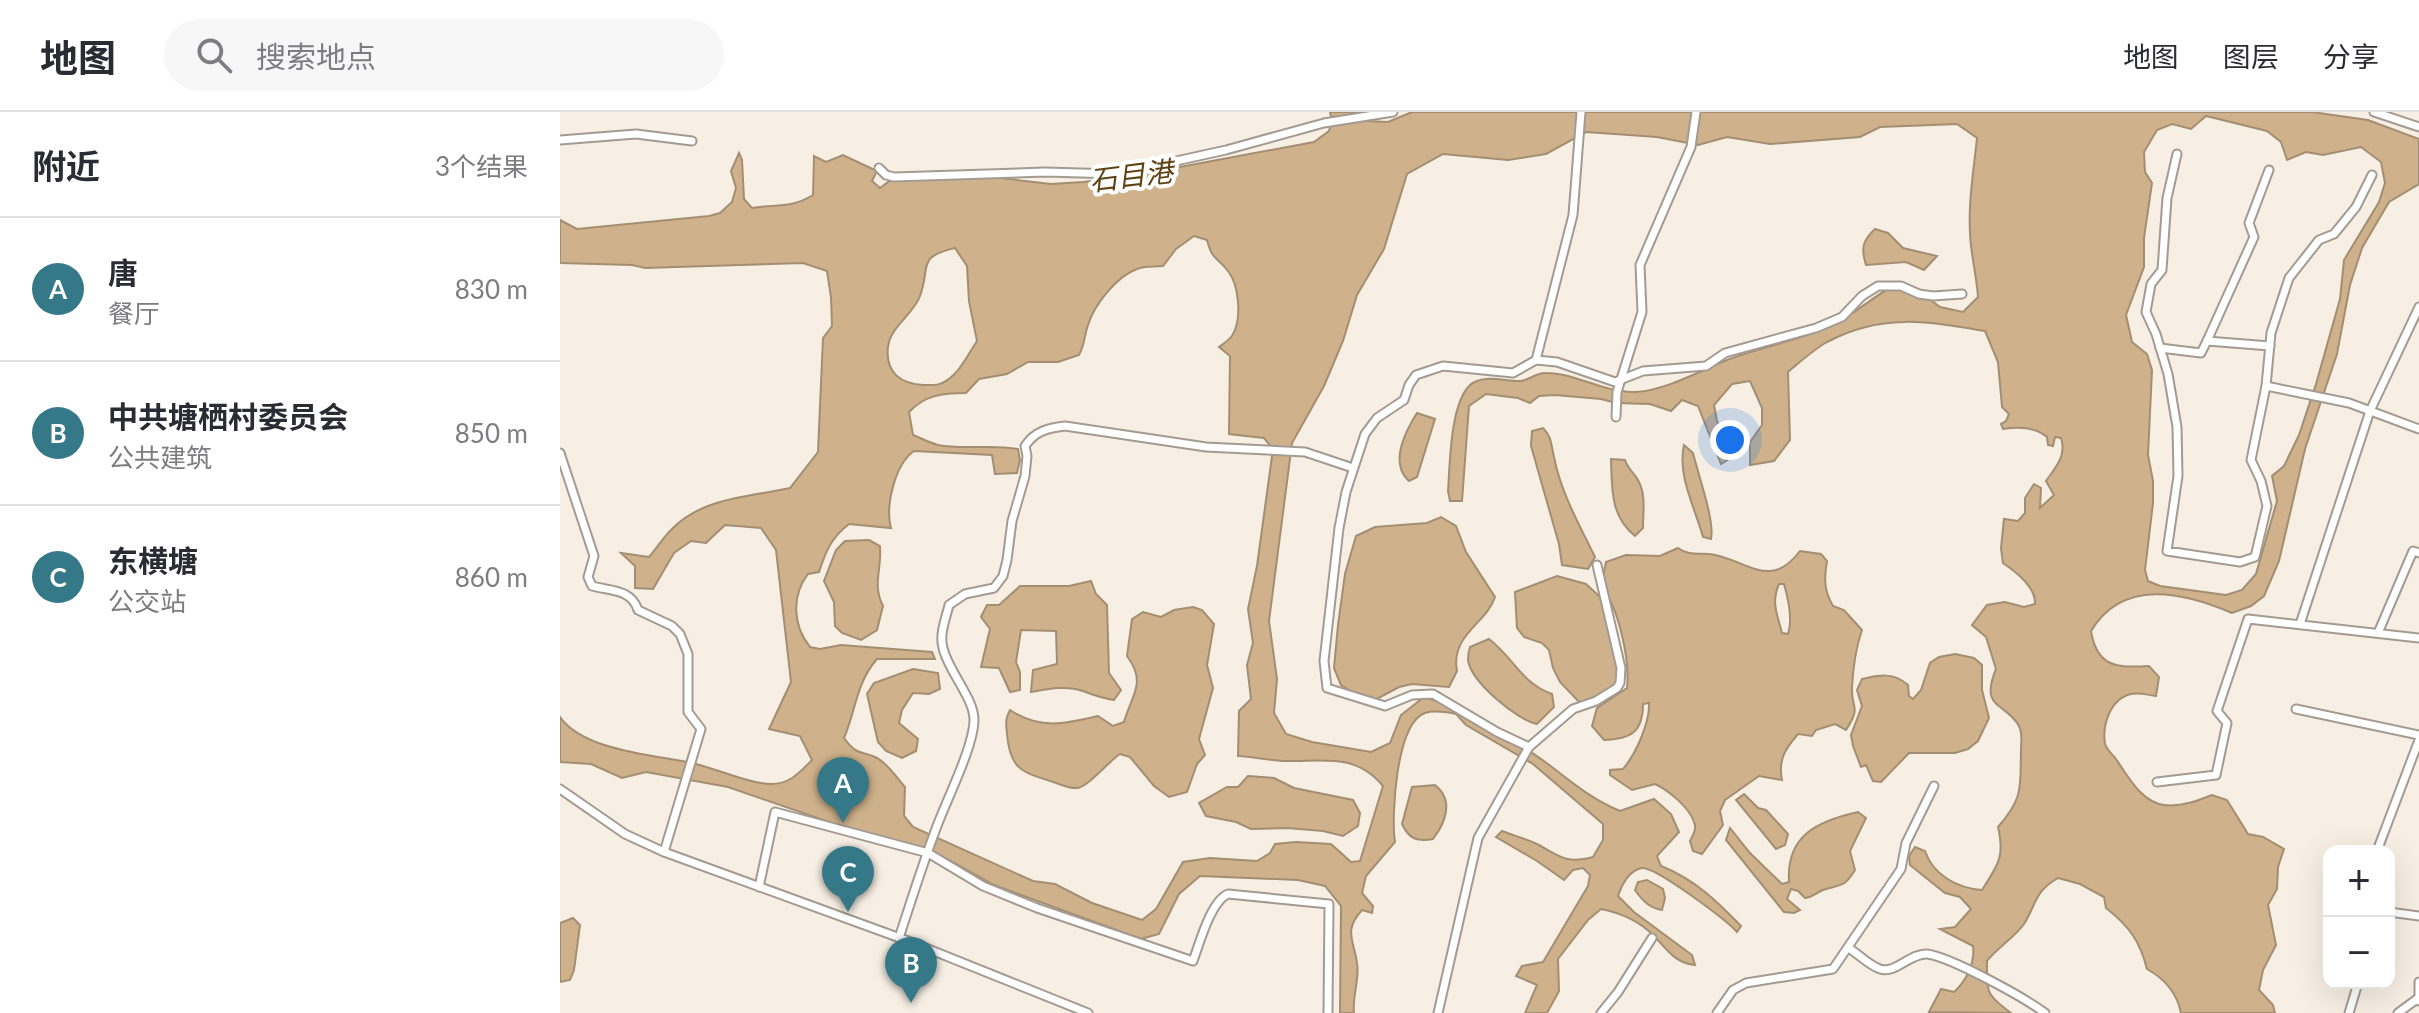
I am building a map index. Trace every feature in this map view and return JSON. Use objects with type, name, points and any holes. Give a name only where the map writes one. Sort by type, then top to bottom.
[{"type":"street","points":[[879,168],[886,175],[894,177],[1045,172],[1117,174],[1226,150],[1324,123],[1393,112]]},
{"type":"street","points":[[1536,360],[1573,215],[1581,112]]},
{"type":"street","points":[[1616,417],[1621,379],[1642,312],[1640,265],[1692,142],[1696,112]]},
{"type":"street","points":[[2374,112],[2419,127]]},
{"type":"street","points":[[560,140],[636,134],[692,141]]},
{"type":"street","points":[[2177,154],[2167,198],[2162,270],[2151,284],[2146,312],[2160,348],[2177,427],[2178,476],[2167,551],[2240,562],[2255,557],[2267,506],[2261,481],[2251,460],[2266,386],[2271,333],[2289,278],[2319,240],[2334,234],[2356,207],[2372,175]]},
{"type":"street","points":[[2160,348],[2201,353],[2254,237],[2249,223],[2269,170]]},
{"type":"street","points":[[1529,747],[1433,694],[1412,695],[1385,706],[1327,688],[1324,661],[1333,578],[1353,468],[1365,434],[1377,418],[1404,400],[1416,375],[1443,366],[1513,373],[1536,360],[1557,362],[1615,382],[1643,371],[1706,366],[1725,353],[1816,328],[1842,317],[1862,296],[1878,286],[1901,286],[1933,296],[1962,294]]},
{"type":"street","points":[[2300,624],[2370,411],[2419,307]]},
{"type":"street","points":[[2207,341],[2270,346]]},
{"type":"street","points":[[2266,386],[2349,403],[2419,429]]},
{"type":"street","points":[[899,938],[927,853],[963,761],[974,721],[971,706],[955,679],[943,648],[942,637],[949,605],[965,594],[994,588],[1003,576],[1012,521],[1025,476],[1025,446],[1032,436],[1049,427],[1065,426],[1206,447],[1305,452],[1353,468]]},
{"type":"street","points":[[560,453],[594,556],[588,577],[592,586],[627,594],[635,600],[638,610],[672,626],[680,634],[688,654],[688,712],[701,729],[664,852]]},
{"type":"street","points":[[2378,633],[2413,551],[2419,553]]},
{"type":"street","points":[[1438,1013],[1478,838],[1529,747],[1573,709],[1596,701],[1620,683],[1621,668],[1597,565]]},
{"type":"street","points":[[2157,782],[2216,775],[2227,723],[2217,711],[2248,619],[2419,638]]},
{"type":"street","points":[[2296,709],[2419,737],[2379,845]]},
{"type":"street","points":[[1717,1013],[1733,990],[1746,983],[1833,969],[1901,869],[1906,843],[1934,786]]},
{"type":"street","points":[[560,789],[625,834],[664,852],[899,938],[1088,1013]]},
{"type":"street","points":[[759,887],[775,812],[927,853],[983,886],[1023,903],[1193,961],[1220,897],[1228,894],[1329,904],[1328,1013]]},
{"type":"street","points":[[2395,913],[2419,916]]},
{"type":"street","points":[[1601,1013],[1652,938]]},
{"type":"street","points":[[1849,948],[1881,970],[1892,969],[1911,957],[1927,954],[1999,985],[2045,1013]]},
{"type":"street","points":[[2398,1013],[2418,1000],[2419,982]]},
{"type":"street","points":[[2349,1013],[2356,989]]},
{"type":"shaded area","points":[[1330,112],[1356,112],[1366,121],[1388,122],[1412,112],[2312,112],[2368,120],[2419,139],[2419,184],[2389,202],[2362,248],[2350,285],[2337,354],[2305,449],[2279,561],[2264,596],[2251,606],[2232,613],[2174,595],[2137,596],[2104,614],[2091,631],[2098,652],[2110,663],[2149,666],[2159,677],[2156,696],[2137,693],[2124,697],[2113,707],[2106,721],[2106,746],[2136,787],[2148,799],[2164,805],[2183,804],[2212,795],[2227,800],[2248,834],[2263,837],[2284,849],[2278,867],[2277,889],[2268,905],[2276,945],[2263,970],[2259,990],[2273,1005],[2275,1013],[2181,1013],[2165,982],[2147,969],[2141,950],[2127,928],[2106,908],[2104,897],[2080,884],[2058,878],[2040,893],[2020,929],[1987,961],[1989,992],[2011,1013],[1929,1012],[1941,989],[1954,992],[1969,971],[1973,946],[1940,929],[1955,927],[1971,909],[1960,897],[1945,893],[1910,865],[1909,856],[1915,847],[1925,851],[1934,867],[1947,879],[1982,890],[1999,860],[2001,846],[1998,827],[2019,792],[2021,735],[2014,718],[1992,699],[1996,669],[1986,637],[1972,625],[1987,605],[2005,602],[2024,607],[2035,604],[2029,586],[2003,563],[2004,519],[2018,521],[2025,513],[2025,498],[2034,484],[2041,488],[2040,508],[2054,495],[2046,481],[2062,450],[2061,438],[2055,437],[2053,446],[2048,445],[2047,437],[2037,431],[2003,429],[2001,424],[2009,414],[2002,407],[1998,362],[1985,331],[1924,322],[1885,323],[1827,342],[1788,372],[1790,440],[1774,461],[1750,465],[1750,442],[1762,425],[1762,408],[1750,381],[1732,384],[1714,405],[1732,457],[1721,464],[1698,406],[1682,400],[1671,411],[1650,404],[1616,403],[1601,399],[1555,395],[1539,396],[1530,403],[1518,398],[1486,394],[1469,406],[1462,501],[1450,501],[1449,466],[1455,420],[1463,394],[1475,382],[1487,379],[1522,381],[1546,373],[1623,391],[1646,391],[1740,355],[1818,331],[1893,286],[1920,292],[1940,307],[1963,312],[1978,297],[1970,239],[1977,138],[1957,124],[1880,127],[1860,137],[1770,144],[1727,137],[1698,145],[1657,137],[1586,132],[1546,154],[1508,160],[1443,154],[1407,174],[1384,249],[1357,295],[1343,341],[1324,386],[1292,443],[1269,621],[1277,679],[1274,713],[1286,734],[1312,742],[1371,752],[1390,743],[1401,715],[1424,697],[1458,709],[1489,725],[1591,796],[1620,811],[1654,799],[1671,814],[1679,832],[1657,856],[1661,866],[1684,877],[1704,892],[1741,926],[1737,932],[1675,884],[1642,868],[1629,875],[1618,896],[1634,912],[1692,955],[1695,965],[1676,958],[1635,921],[1601,909],[1588,920],[1558,959],[1559,991],[1547,1013],[1525,1013],[1537,985],[1516,976],[1522,966],[1543,962],[1588,886],[1590,875],[1583,868],[1573,870],[1564,880],[1496,837],[1502,831],[1564,858],[1577,860],[1593,857],[1603,840],[1603,824],[1533,764],[1466,725],[1452,713],[1425,713],[1415,720],[1402,752],[1395,793],[1395,842],[1366,876],[1362,893],[1373,906],[1372,913],[1362,910],[1351,930],[1358,969],[1354,1013],[1340,1013],[1341,906],[1325,886],[1298,880],[1200,876],[1179,894],[1159,934],[1141,939],[994,885],[949,860],[728,787],[646,772],[622,778],[591,764],[560,762],[560,717],[586,737],[621,750],[692,763],[762,783],[778,784],[789,780],[812,760],[800,736],[769,729],[791,682],[776,550],[761,528],[725,525],[706,543],[691,541],[674,553],[653,589],[635,588],[635,566],[621,553],[649,557],[673,528],[699,510],[728,500],[790,488],[818,452],[823,338],[832,326],[827,271],[803,263],[645,268],[560,263],[560,220],[577,229],[720,213],[732,202],[736,188],[731,171],[739,153],[744,199],[752,208],[790,204],[813,195],[814,156],[826,162],[843,155],[877,171],[872,181],[880,188],[892,179],[983,176],[1051,184],[1083,182],[1314,142],[1329,131],[1332,121]],"holes":[[[2206,116],[2267,131],[2281,142],[2287,160],[2306,152],[2323,155],[2361,147],[2381,162],[2385,183],[2379,202],[2344,260],[2340,299],[2316,384],[2299,435],[2284,466],[2272,476],[2277,501],[2256,574],[2242,590],[2226,595],[2160,586],[2148,581],[2145,570],[2153,503],[2148,455],[2152,370],[2147,354],[2132,342],[2126,315],[2144,267],[2144,238],[2152,183],[2145,172],[2144,152],[2157,130],[2172,124],[2191,129]],[[1194,236],[1207,240],[1213,255],[1232,277],[1237,293],[1238,319],[1232,336],[1219,347],[1230,356],[1229,434],[1264,438],[1273,449],[1248,609],[1253,643],[1247,665],[1251,699],[1239,711],[1238,756],[1349,763],[1372,775],[1383,786],[1360,861],[1351,862],[1331,844],[1296,842],[1275,844],[1270,853],[1257,861],[1210,858],[1183,862],[1156,909],[1142,920],[1092,903],[1055,884],[1033,881],[913,827],[904,816],[905,787],[889,767],[872,756],[856,751],[844,738],[860,687],[877,659],[935,659],[932,652],[841,645],[820,649],[810,647],[800,630],[796,611],[799,592],[808,574],[819,572],[830,545],[849,524],[891,528],[889,509],[893,486],[902,465],[914,451],[992,455],[995,474],[1017,473],[1020,460],[1018,449],[948,446],[913,435],[909,412],[915,406],[935,396],[966,393],[979,379],[1007,374],[1028,362],[1058,362],[1079,355],[1091,317],[1107,292],[1137,269],[1163,266],[1176,249]],[[955,248],[967,266],[969,301],[977,341],[948,380],[933,385],[908,382],[896,375],[889,364],[890,340],[917,303],[930,259]]]},
{"type":"shaded area","points":[[1875,229],[1888,233],[1903,248],[1937,256],[1924,270],[1906,262],[1866,265],[1864,246]]},
{"type":"shaded area","points":[[1417,413],[1435,419],[1417,477],[1409,481],[1400,465],[1401,447]]},
{"type":"shaded area","points":[[1543,428],[1550,438],[1566,496],[1595,557],[1588,569],[1562,565],[1531,446],[1532,431]]},
{"type":"shaded area","points":[[1684,445],[1693,453],[1708,509],[1711,539],[1703,537],[1688,491],[1683,468]]},
{"type":"shaded area","points":[[1611,459],[1625,460],[1641,487],[1643,528],[1635,536],[1621,520],[1617,510],[1612,491]]},
{"type":"shaded area","points":[[1441,517],[1456,526],[1466,552],[1495,597],[1459,648],[1457,671],[1449,687],[1412,684],[1399,687],[1375,700],[1361,698],[1341,685],[1334,668],[1345,574],[1356,536],[1375,527],[1427,523]]},
{"type":"shaded area","points":[[869,540],[880,546],[878,584],[883,606],[877,630],[861,640],[842,633],[835,626],[834,602],[824,581],[836,550],[845,541]]},
{"type":"shaded area","points":[[1678,548],[1770,571],[1780,569],[1800,551],[1821,554],[1827,561],[1826,585],[1833,606],[1844,610],[1862,630],[1853,673],[1855,711],[1846,730],[1835,724],[1816,730],[1812,736],[1798,734],[1784,755],[1782,780],[1759,776],[1725,800],[1720,811],[1723,825],[1702,854],[1693,851],[1690,841],[1695,825],[1678,800],[1655,784],[1632,790],[1610,775],[1610,770],[1623,769],[1633,755],[1645,728],[1649,703],[1643,704],[1641,722],[1628,736],[1604,740],[1592,726],[1597,708],[1627,688],[1622,635],[1613,607],[1601,586],[1606,562],[1626,555],[1660,556]],"holes":[[[1779,584],[1784,584],[1790,616],[1788,634],[1782,633],[1775,602]]]},
{"type":"shaded area","points":[[1557,576],[1586,584],[1600,597],[1624,673],[1621,684],[1595,699],[1580,703],[1560,682],[1549,650],[1542,643],[1524,637],[1517,628],[1515,592]]},
{"type":"shaded area","points":[[1091,581],[1096,594],[1107,605],[1109,673],[1121,690],[1114,700],[1070,688],[1031,692],[1033,670],[1057,664],[1056,631],[1021,630],[1016,662],[1020,672],[1020,690],[1010,692],[999,668],[981,667],[990,629],[981,617],[987,605],[999,605],[1020,586],[1069,586]]},
{"type":"shaded area","points":[[1193,607],[1202,610],[1214,624],[1207,665],[1213,688],[1199,739],[1205,755],[1197,764],[1187,792],[1169,797],[1154,786],[1130,757],[1120,754],[1077,788],[1025,772],[1014,762],[1006,721],[1010,710],[1042,723],[1064,723],[1098,716],[1113,726],[1124,722],[1137,681],[1127,656],[1132,619],[1143,612],[1161,617],[1174,610]]},
{"type":"shaded area","points":[[1489,639],[1533,684],[1552,694],[1554,707],[1537,724],[1496,699],[1471,669],[1468,660],[1470,647]]},
{"type":"shaded area","points":[[1955,654],[1974,658],[1982,665],[1982,690],[1989,718],[1978,741],[1968,749],[1955,753],[1909,753],[1881,782],[1873,781],[1866,765],[1861,767],[1851,735],[1862,706],[1857,690],[1862,679],[1892,676],[1908,685],[1909,696],[1913,699],[1921,690],[1930,663],[1939,657]]},
{"type":"shaded area","points":[[913,669],[938,673],[940,689],[929,694],[913,693],[902,710],[899,723],[918,739],[916,751],[902,758],[886,751],[878,742],[867,694],[874,683]]},
{"type":"shaded area","points":[[1248,776],[1274,778],[1294,788],[1353,800],[1360,813],[1358,826],[1343,836],[1287,828],[1251,829],[1236,822],[1206,816],[1199,803],[1227,787],[1238,787]]},
{"type":"shaded area","points":[[1435,785],[1445,797],[1446,811],[1441,826],[1433,839],[1414,838],[1402,824],[1412,787]]},
{"type":"shaded area","points":[[1744,794],[1758,808],[1766,810],[1788,834],[1785,845],[1776,849],[1736,800]]},
{"type":"shaded area","points":[[1858,812],[1866,818],[1850,851],[1855,870],[1845,883],[1805,898],[1791,889],[1787,899],[1800,910],[1794,913],[1784,912],[1726,840],[1730,828],[1782,884],[1789,882],[1793,852],[1807,833],[1830,820]]},
{"type":"shaded area","points":[[1647,880],[1663,889],[1665,898],[1662,910],[1646,903],[1635,890],[1638,882]]},
{"type":"shaded area","points":[[573,918],[580,925],[574,970],[570,980],[560,982],[560,923]]},
{"type":"place","name":"唐","points":[[843,823]]},
{"type":"place","name":"东横塘","points":[[848,912]]},
{"type":"place","name":"中共塘栖村委员会","points":[[911,1003]]},
{"type":"water label","name":"石目港","points":[[1131,175]]}]
